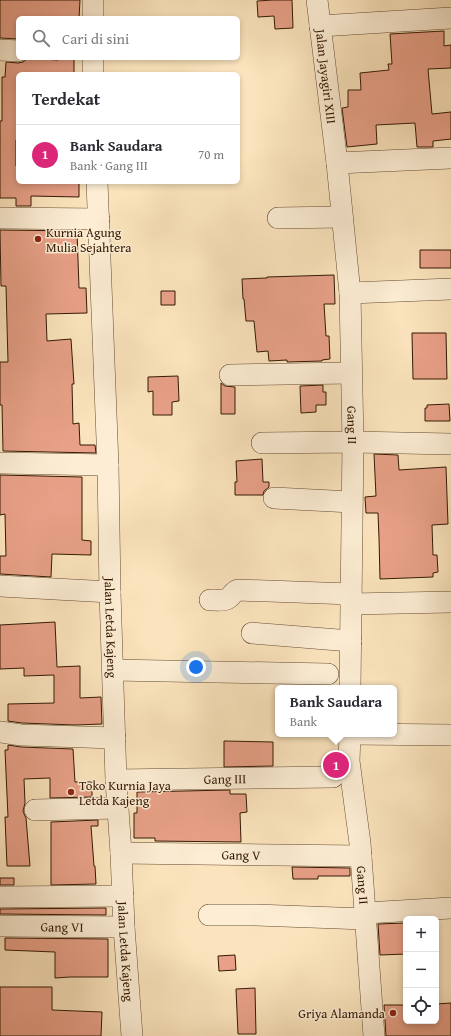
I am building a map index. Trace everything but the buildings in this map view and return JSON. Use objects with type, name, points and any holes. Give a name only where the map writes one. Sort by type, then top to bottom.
[{"type":"street","points":[[93,0],[93,16]]},
{"type":"street","points":[[317,0],[320,26]]},
{"type":"street","name":"Jalan Jayagiri XIII","points":[[337,163],[320,26],[451,18]]},
{"type":"street","points":[[0,50],[16,51]]},
{"type":"street","points":[[93,60],[94,72]]},
{"type":"street","points":[[337,163],[451,158]]},
{"type":"street","name":"Gang II","points":[[337,163],[350,293],[353,442],[350,685]]},
{"type":"street","name":"Jalan Letda Kajeng","points":[[97,184],[108,465],[110,592],[116,780],[132,1036]]},
{"type":"street","points":[[278,218],[342,217]]},
{"type":"street","points":[[0,218],[99,219]]},
{"type":"street","points":[[350,293],[451,289]]},
{"type":"street","points":[[230,375],[351,373]]},
{"type":"street","points":[[262,443],[353,442],[451,444]]},
{"type":"street","points":[[0,463],[108,465]]},
{"type":"street","points":[[274,498],[352,502]]},
{"type":"street","points":[[0,586],[110,592]]},
{"type":"street","points":[[210,600],[230,598],[233,592],[238,590],[351,599],[451,602]]},
{"type":"street","points":[[252,633],[351,640]]},
{"type":"street","points":[[113,670],[328,674]]},
{"type":"street","points":[[0,732],[20,735],[115,738]]},
{"type":"street","points":[[397,734],[451,735]]},
{"type":"street","name":"Gang II","points":[[350,737],[349,761],[361,856],[374,1036]]},
{"type":"street","name":"Gang III","points":[[116,780],[333,777]]},
{"type":"street","points":[[35,810],[118,808]]},
{"type":"street","name":"Gang V","points":[[121,853],[361,856]]},
{"type":"street","points":[[0,897],[123,896]]},
{"type":"street","points":[[209,915],[366,916],[451,908]]},
{"type":"street","name":"Gang VI","points":[[0,926],[124,926]]},
{"type":"place","name":"Kurnia Agung Mulia Sejahtera","points":[[38,239]]},
{"type":"place","name":"Bank Saudara","points":[[336,765]]},
{"type":"place","name":"Toko Kurnia Jaya Letda Kajeng","points":[[71,792]]},
{"type":"place","name":"Griya Alamanda","points":[[393,1013]]}]
